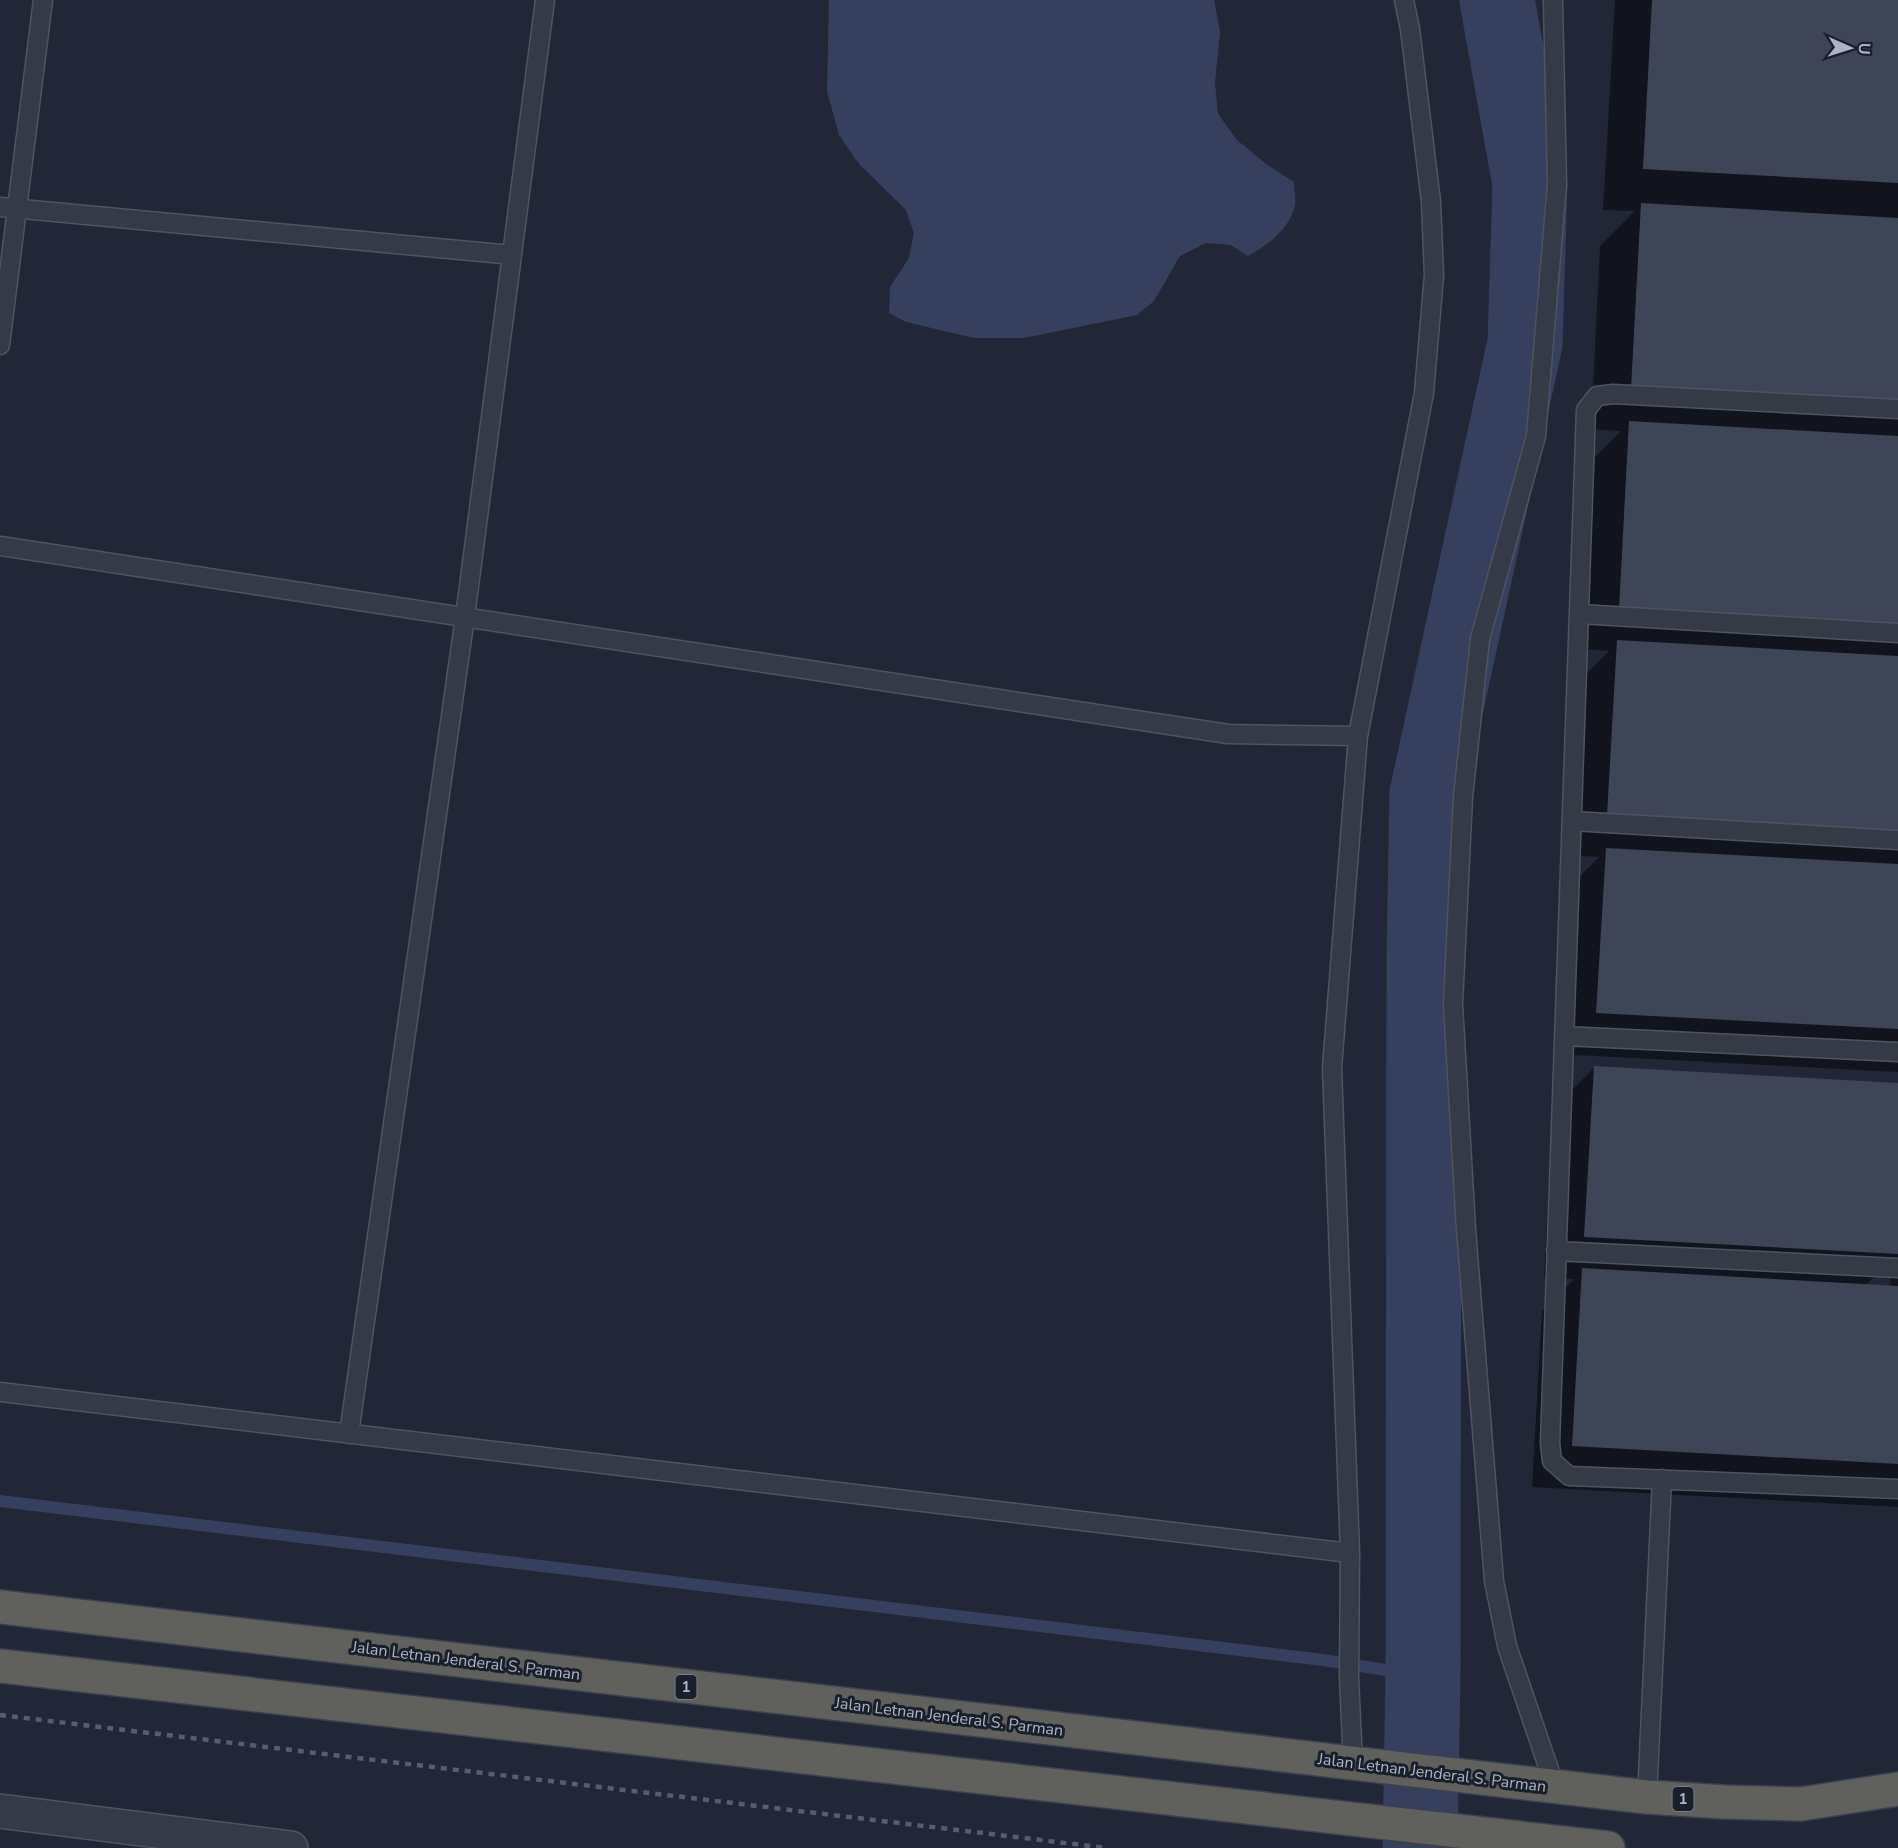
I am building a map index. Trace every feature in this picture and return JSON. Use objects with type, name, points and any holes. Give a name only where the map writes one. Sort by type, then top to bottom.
[{"type":"highway","name":"Jalan Letnan Jenderal S. Parman","points":[[0,1607],[1647,1797],[1801,1804],[1898,1789]]},
{"type":"highway","points":[[0,1666],[1608,1848]]},
{"type":"street","points":[[0,1811],[291,1848]]},
{"type":"lane","points":[[0,345],[8,208],[43,0]]},
{"type":"lane","points":[[349,1434],[465,617],[545,0]]},
{"type":"lane","points":[[1363,1765],[1349,1678],[1350,1553],[1332,1068],[1358,736],[1424,393],[1434,275],[1431,202],[1410,28],[1404,0]]},
{"type":"lane","points":[[1553,0],[1557,184],[1536,436],[1480,639],[1463,797],[1453,1004],[1466,1229],[1494,1581],[1507,1646],[1555,1787]]},
{"type":"lane","points":[[8,208],[512,255]]},
{"type":"lane","points":[[1898,409],[1613,394],[1597,396],[1586,410],[1550,1443],[1552,1461],[1569,1476],[1898,1488]]},
{"type":"lane","points":[[0,546],[1228,734],[1358,736]]},
{"type":"lane","points":[[1580,614],[1898,633]]},
{"type":"lane","points":[[1572,821],[1898,840]]},
{"type":"lane","points":[[1564,1036],[1898,1052]]},
{"type":"lane","points":[[1556,1251],[1898,1268]]},
{"type":"lane","points":[[0,1392],[1350,1553]]},
{"type":"lane","points":[[1647,1797],[1662,1479]]},
{"type":"water","points":[[829,0],[1214,0],[1220,32],[1215,83],[1218,114],[1237,140],[1266,164],[1294,182],[1295,202],[1292,214],[1277,235],[1248,256],[1231,245],[1206,243],[1180,256],[1154,301],[1137,315],[1024,338],[974,338],[906,322],[889,313],[890,287],[909,258],[914,233],[906,210],[859,164],[839,135],[827,91]]},
{"type":"building","points":[[1652,0],[1898,0],[1898,183],[1643,169]]},
{"type":"building","points":[[1641,203],[1898,218],[1898,403],[1631,389]]},
{"type":"building","points":[[1629,421],[1898,436],[1898,624],[1619,609]]},
{"type":"building","points":[[1617,640],[1898,656],[1898,831],[1607,815]]},
{"type":"building","points":[[1606,848],[1898,864],[1898,1029],[1596,1013]]},
{"type":"building","points":[[1594,1066],[1898,1083],[1898,1254],[1584,1237]]},
{"type":"building","points":[[1582,1268],[1898,1286],[1898,1464],[1572,1446]]},
{"type":"waterway","points":[[1420,1848],[1423,1676],[1424,954],[1427,794],[1525,343],[1530,184],[1497,0]]},
{"type":"waterway","points":[[0,1501],[1323,1660],[1423,1676]]},
{"type":"railway","points":[[0,1715],[1107,1848]]}]
